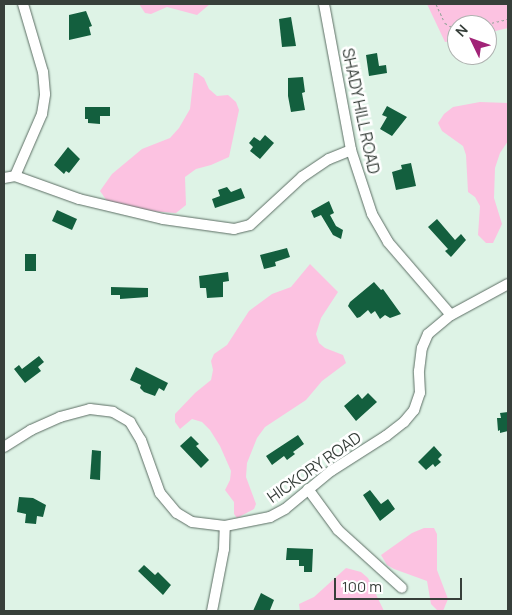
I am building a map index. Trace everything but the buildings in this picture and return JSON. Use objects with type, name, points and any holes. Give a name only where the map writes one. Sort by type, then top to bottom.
[{"type":"street","points":[[15,176],[42,114],[46,94],[43,72],[23,4]]},
{"type":"street","name":"SHADY HILL ROAD","points":[[324,4],[351,150],[372,214],[388,242],[451,316]]},
{"type":"street","points":[[4,178],[15,176],[79,199],[163,219],[234,229],[250,225],[302,177],[329,159],[351,150]]},
{"type":"street","name":"HICKORY ROAD","points":[[4,447],[31,430],[60,416],[90,409],[112,412],[130,422],[141,440],[160,493],[177,513],[192,522],[225,526],[270,517],[285,509],[331,471],[386,436],[404,422],[414,410],[420,393],[419,371],[422,348],[432,330],[451,316],[508,284]]},
{"type":"street","points":[[308,489],[338,530],[402,588]]},
{"type":"street","points":[[212,611],[224,549],[225,526]]},
{"type":"path","points":[[436,4],[447,24]]},
{"type":"shaded area","points":[[139,4],[210,4],[197,15],[167,7],[151,14],[145,13]]},
{"type":"shaded area","points":[[427,4],[505,4],[508,6],[508,28],[497,31],[497,15],[447,15],[447,42],[445,42]]},
{"type":"shaded area","points":[[194,73],[204,78],[209,89],[217,96],[228,95],[236,102],[239,110],[229,157],[196,169],[185,177],[186,205],[176,213],[148,211],[107,201],[100,191],[112,174],[142,149],[170,138],[179,128],[190,109]]},
{"type":"shaded area","points":[[480,102],[508,103],[508,141],[500,153],[495,168],[494,198],[502,224],[493,243],[486,243],[478,235],[480,206],[475,197],[468,192],[466,155],[463,146],[442,131],[438,123],[444,114],[453,107]]},
{"type":"shaded area","points":[[310,264],[338,292],[321,318],[316,334],[319,343],[325,348],[343,355],[346,363],[322,381],[306,400],[265,427],[257,438],[247,463],[246,477],[256,504],[254,509],[237,518],[234,514],[234,502],[225,490],[230,480],[231,471],[220,446],[210,430],[202,422],[192,419],[180,429],[175,422],[175,414],[195,393],[211,380],[213,370],[211,361],[214,354],[227,345],[249,311],[272,294],[291,287]]},
{"type":"shaded area","points":[[424,528],[434,528],[437,534],[437,570],[448,599],[443,611],[437,610],[431,604],[427,581],[394,569],[387,565],[381,555],[412,533]]},
{"type":"shaded area","points":[[346,568],[361,572],[368,578],[384,611],[300,611],[299,604],[314,597]]}]
